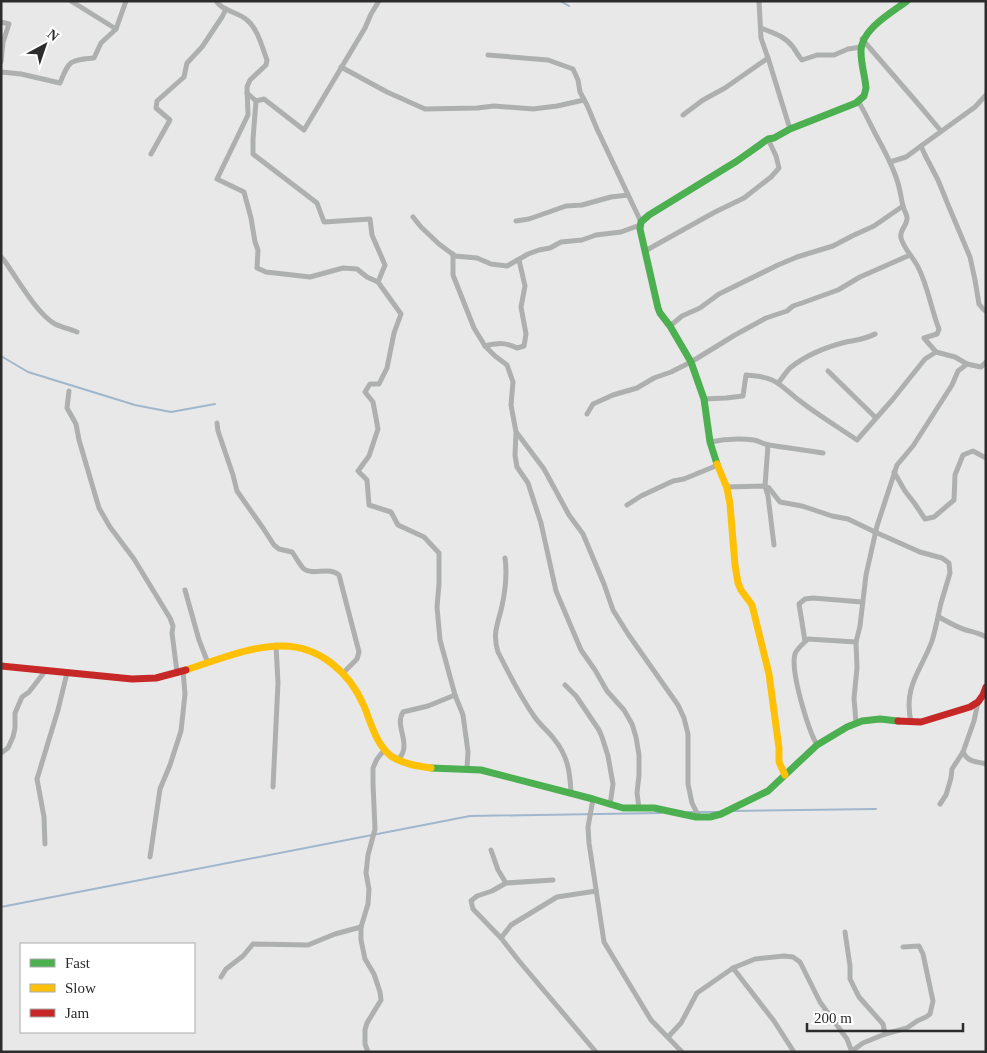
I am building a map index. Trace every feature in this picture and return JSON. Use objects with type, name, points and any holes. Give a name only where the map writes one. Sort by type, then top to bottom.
[{"type":"street","points":[[71,1],[116,29]]},
{"type":"street","points":[[1,72],[21,74],[60,84],[68,64],[77,59],[94,58],[101,43],[116,29],[126,1]]},
{"type":"street","points":[[216,1],[219,6],[246,19],[254,26],[267,60],[266,65],[250,80],[247,86],[248,115],[217,179],[244,192],[258,250],[257,268],[266,272],[310,277],[343,268],[357,268],[367,278],[378,282],[401,314],[394,333],[387,368],[379,384],[370,384],[364,392],[373,402],[378,429],[369,456],[358,470],[367,480],[370,505],[391,512],[398,525],[424,537],[439,552],[437,607],[440,640],[455,695],[463,715],[468,752],[467,768]]},
{"type":"street","points":[[256,101],[264,99],[304,130],[379,1]]},
{"type":"street","points":[[759,1],[760,38],[790,129]]},
{"type":"street","points":[[413,217],[439,244],[455,256],[477,258],[491,264],[507,266],[528,254],[550,248],[561,242],[621,232],[640,224],[646,217],[652,215],[768,139],[854,104],[864,96],[865,81],[861,59],[862,43],[873,28],[907,1]]},
{"type":"street","points":[[151,154],[170,120],[156,108],[157,101],[184,77],[187,63],[202,47],[226,9]]},
{"type":"street","points":[[1,22],[9,24],[3,42],[1,62]]},
{"type":"street","points":[[761,28],[784,38],[802,60],[817,54],[834,55],[862,43]]},
{"type":"street","points":[[862,43],[941,131]]},
{"type":"street","points":[[488,55],[548,60],[573,69],[578,80],[580,92],[640,224],[658,308],[691,362],[704,399],[710,442],[727,487],[738,582],[741,590],[752,605],[769,674],[779,748],[779,762],[785,775]]},
{"type":"street","points":[[684,115],[703,100],[725,88],[768,58]]},
{"type":"street","points":[[341,67],[387,92],[425,109],[494,106],[534,109],[584,100]]},
{"type":"street","points":[[247,93],[256,101]]},
{"type":"street","points":[[890,162],[906,157],[975,107],[986,96]]},
{"type":"street","points":[[256,101],[253,154],[316,203],[324,222],[370,219],[372,234],[385,266],[378,282]]},
{"type":"street","points":[[858,101],[884,148],[897,181],[907,218],[900,235],[902,242],[918,267],[939,329],[937,334],[924,338],[936,352],[967,364],[981,367],[986,362]]},
{"type":"street","points":[[645,251],[744,198],[771,178],[779,168],[768,139]]},
{"type":"street","points":[[922,146],[970,257],[979,304],[986,311]]},
{"type":"street","points":[[516,221],[529,219],[566,206],[582,205],[611,197],[628,195]]},
{"type":"street","points":[[670,326],[682,316],[700,308],[719,294],[778,265],[833,246],[874,226],[903,206]]},
{"type":"street","points":[[453,254],[453,275],[474,328],[485,346],[507,365],[513,382],[511,405],[516,432],[515,455],[517,467],[528,483],[541,523],[556,591],[581,650],[607,691],[624,710],[632,724],[639,755],[637,793],[639,808]]},
{"type":"street","points":[[587,414],[592,404],[637,388],[654,378],[671,372],[766,318],[838,290],[860,277],[910,255]]},
{"type":"street","points":[[1,258],[44,315],[55,323],[77,332]]},
{"type":"street","points":[[485,346],[507,343],[517,348],[524,346],[526,334],[522,308],[525,286],[519,260]]},
{"type":"street","points":[[778,383],[789,369],[822,349],[869,338],[875,334]]},
{"type":"street","points":[[704,399],[743,396],[746,375],[760,376],[778,383],[808,407],[857,440],[925,359],[936,352]]},
{"type":"street","points":[[856,723],[854,698],[857,668],[856,642],[860,626],[866,575],[875,532],[894,472],[900,461],[914,446],[952,385],[958,371],[967,364]]},
{"type":"street","points":[[828,371],[876,418]]},
{"type":"street","points":[[69,391],[68,408],[76,424],[99,508],[110,527],[134,558],[170,618],[185,694],[181,731],[160,788],[150,856]]},
{"type":"street","points":[[217,423],[236,491],[264,528],[274,545],[279,549],[292,552],[308,571],[333,571],[339,575],[359,652],[357,659],[344,672]]},
{"type":"street","points":[[516,432],[544,469],[569,516],[583,534],[613,610],[678,705],[688,734],[688,784],[692,803],[699,817]]},
{"type":"street","points":[[710,442],[724,439],[754,440],[768,445],[823,454]]},
{"type":"street","points":[[768,445],[765,486],[774,545]]},
{"type":"street","points":[[894,472],[925,519],[934,517],[954,500],[955,475],[962,455],[973,450],[986,458]]},
{"type":"street","points":[[627,505],[641,496],[718,465]]},
{"type":"street","points":[[727,487],[765,486],[769,488],[780,502],[848,519],[920,552],[942,558],[949,563],[950,573],[932,642],[913,681],[909,696],[911,722]]},
{"type":"street","points":[[505,558],[506,566],[502,604],[494,637],[495,644],[534,716],[542,728],[553,738],[564,755],[568,764],[571,793]]},
{"type":"street","points":[[185,590],[208,663]]},
{"type":"street","points":[[805,641],[799,604],[805,599],[862,602]]},
{"type":"street","points":[[939,617],[953,625],[986,637]]},
{"type":"street","points":[[817,744],[814,740],[798,687],[795,653],[808,639],[856,642]]},
{"type":"street","points":[[273,787],[278,683],[276,645]]},
{"type":"street","points":[[1,666],[67,673],[152,678],[258,648],[276,645],[298,647],[326,658],[344,672],[361,699],[375,735],[381,745],[398,760],[423,768],[467,768],[481,770],[623,808],[654,808],[699,817],[722,814],[768,790],[817,744],[847,727],[862,721],[880,719],[921,722],[970,707],[978,702],[986,687]]},
{"type":"street","points":[[1,753],[8,748],[13,737],[15,713],[22,697],[29,692],[46,670]]},
{"type":"street","points":[[45,844],[44,817],[37,779],[67,673]]},
{"type":"street","points":[[565,685],[576,696],[602,737],[608,756],[613,784],[610,805]]},
{"type":"street","points":[[398,760],[403,751],[399,722],[403,712],[428,706],[455,695]]},
{"type":"street","points":[[940,804],[946,795],[952,769],[963,752],[974,721],[978,702]]},
{"type":"street","points":[[368,1052],[365,1044],[364,1030],[380,1000],[380,992],[374,974],[365,959],[361,940],[361,927],[368,904],[369,890],[366,873],[368,855],[375,829],[373,768],[385,749]]},
{"type":"street","points":[[963,752],[969,760],[986,764]]},
{"type":"street","points":[[594,799],[588,827],[589,843],[604,942],[651,1020],[682,1052]]},
{"type":"street","points":[[491,850],[498,870],[506,883]]},
{"type":"street","points":[[553,880],[506,883],[492,891],[477,896],[471,901],[473,909],[501,938],[596,1052]]},
{"type":"street","points":[[501,938],[511,925],[557,898],[596,891]]},
{"type":"street","points":[[221,977],[226,969],[243,956],[253,944],[308,945],[335,934],[361,927]]},
{"type":"street","points":[[845,932],[850,979],[859,997],[883,1024],[885,1034]]},
{"type":"street","points":[[668,1037],[681,1022],[697,993],[733,968],[755,959],[784,956],[793,957],[800,962],[820,1002],[847,1039],[852,1052],[863,1043],[885,1034],[908,1028],[917,1021],[929,1016],[933,1001],[923,954],[918,946],[903,947]]},
{"type":"street","points":[[733,968],[774,1021],[794,1052]]},
{"type":"waterway","points":[[560,1],[569,6]]},
{"type":"waterway","points":[[1,356],[28,372],[135,405],[171,412],[215,404]]},
{"type":"waterway","points":[[733,811],[876,809]]},
{"type":"waterway","points":[[688,812],[718,812]]},
{"type":"waterway","points":[[1,907],[470,816],[661,813]]},
{"type":"traffic: fast","points":[[717,464],[710,442],[704,399],[691,362],[658,308],[640,229],[641,222],[768,139],[856,103],[864,96],[866,88],[861,52],[862,44],[871,29],[907,1]]},
{"type":"traffic: fast","points":[[431,768],[481,770],[623,808],[654,808],[696,817],[710,817],[721,814],[768,791],[817,745],[847,727],[862,721],[880,719],[898,721]]},
{"type":"traffic: slow","points":[[717,464],[727,488],[730,504],[738,583],[752,605],[769,674],[779,748],[779,762],[785,775]]},
{"type":"traffic: slow","points":[[186,670],[257,648],[282,646],[296,647],[309,651],[321,656],[332,664],[351,683],[364,706],[381,746],[391,756],[400,761],[431,768]]},
{"type":"traffic: jam","points":[[1,666],[132,679],[156,678],[186,670]]},
{"type":"traffic: jam","points":[[898,721],[921,722],[970,707],[978,702],[986,687]]}]
